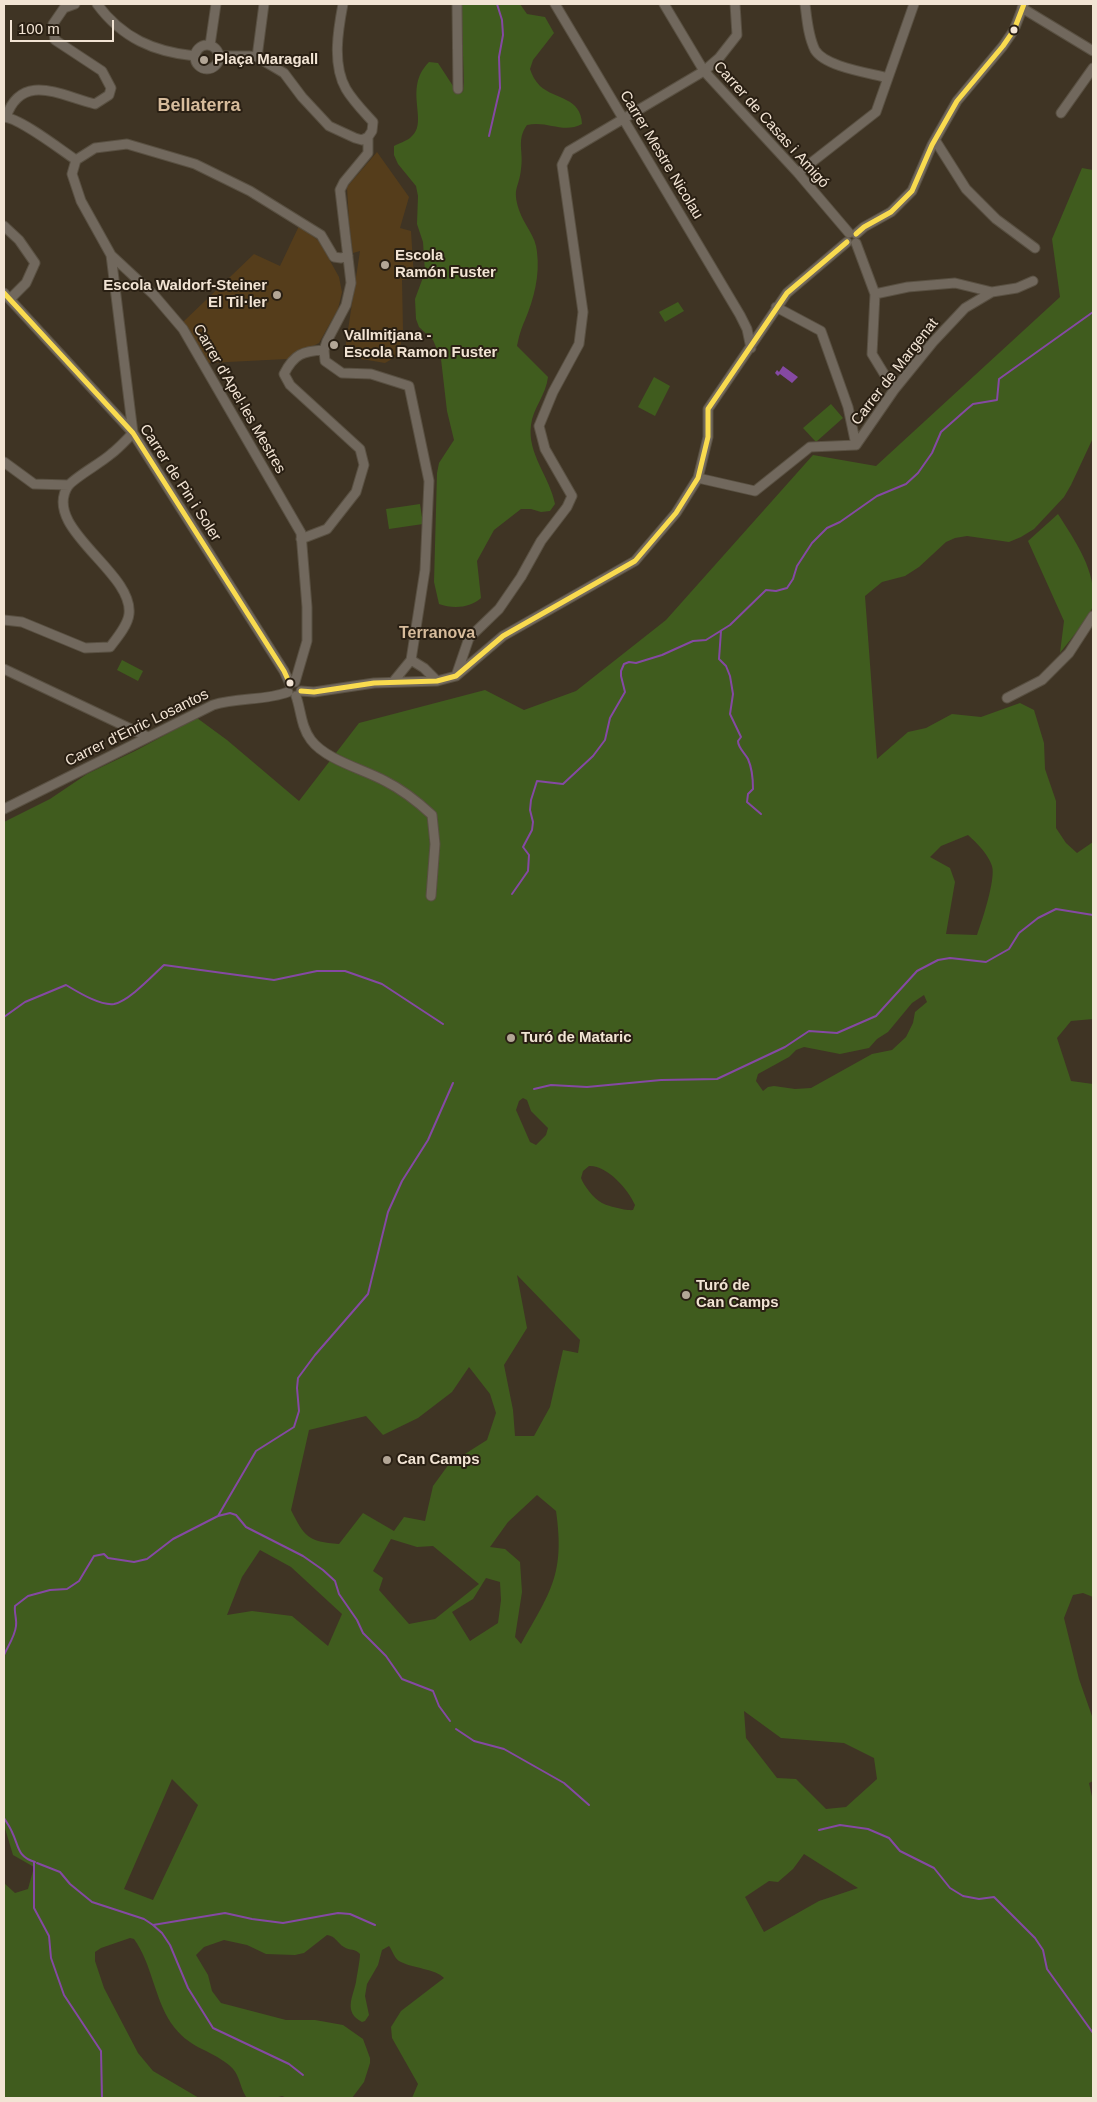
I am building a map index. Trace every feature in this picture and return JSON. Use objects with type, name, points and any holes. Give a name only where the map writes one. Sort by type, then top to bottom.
[{"type":"street","points":[[75,4],[64,8],[53,24],[55,40],[102,71],[112,88],[109,95],[95,104],[53,91],[35,89],[22,93],[13,101],[5,117],[34,132],[76,160],[95,148],[127,144],[195,164],[250,191],[321,235],[334,257],[348,256]]},
{"type":"street","points":[[97,4],[122,30],[142,44],[173,54],[195,56]]},
{"type":"street","points":[[210,45],[216,4]]},
{"type":"street","points":[[258,57],[264,4]]},
{"type":"street","points":[[220,56],[258,57],[284,73],[302,97],[330,126],[362,140],[368,137],[372,131],[373,122],[346,88],[338,61],[340,21],[343,4]]},
{"type":"street","points":[[456,4],[458,89]]},
{"type":"street","name":"Carrer Mestre Nicolau","points":[[554,4],[743,321],[747,329],[751,348]]},
{"type":"street","name":"Carrer de Casas i Amigó","points":[[664,4],[704,72],[798,173],[852,238],[875,294],[872,354],[894,390]]},
{"type":"street","points":[[456,676],[469,638],[498,610],[541,541],[567,507],[572,496],[545,449],[539,426],[553,392],[579,344],[583,312],[562,165],[569,151],[704,72],[719,58],[736,35],[735,4]]},
{"type":"street","points":[[805,4],[808,28],[816,51],[821,56],[827,61],[888,78]]},
{"type":"street","points":[[798,173],[876,112],[914,4]]},
{"type":"street","points":[[456,676],[503,636],[635,561],[676,513],[698,478],[708,437],[708,409],[751,348],[776,307],[787,292],[864,227],[891,212],[912,191],[934,140],[957,101],[987,67],[1014,30],[1023,6],[1093,51]]},
{"type":"street","points":[[210,45],[217,49],[220,56],[214,68],[206,70],[199,66],[195,56],[199,48],[210,45]]},
{"type":"street","points":[[1061,113],[1093,68]]},
{"type":"street","points":[[368,137],[368,153],[344,182],[340,190],[351,284],[346,305],[324,350],[326,361],[342,373],[370,374],[409,386],[428,481],[425,570],[411,660],[393,682]]},
{"type":"street","points":[[934,140],[966,189],[996,219],[1035,248]]},
{"type":"street","name":"Carrer d'Apel·les Mestres","points":[[76,160],[72,174],[81,201],[111,255],[154,295],[183,329],[301,533],[307,607],[307,641],[294,689]]},
{"type":"street","points":[[4,226],[19,240],[35,263],[26,284],[7,296]]},
{"type":"street","points":[[4,620],[22,622],[85,648],[110,647],[122,630],[129,614],[125,594],[68,520],[63,501],[69,485],[111,454],[133,433],[111,255]]},
{"type":"street","name":"Carrer de Margenat","points":[[698,478],[755,490],[810,447],[856,445],[894,390],[933,342],[965,308],[992,292],[1017,288],[1033,281]]},
{"type":"street","points":[[875,294],[908,287],[956,283],[992,292]]},
{"type":"street","name":"Carrer de Pin i Soler","points":[[7,296],[133,433],[284,671],[294,689],[306,732],[311,741],[339,760],[386,781],[415,800],[432,815],[435,844],[431,896]]},
{"type":"street","points":[[776,307],[821,332],[848,406],[856,445]]},
{"type":"street","points":[[743,321],[752,328],[762,330]]},
{"type":"street","points":[[301,539],[328,529],[356,492],[364,466],[360,449],[290,385],[284,374],[291,360],[308,351],[324,350]]},
{"type":"street","points":[[4,462],[34,484],[69,485]]},
{"type":"street","points":[[1007,698],[1042,680],[1069,652],[1093,616]]},
{"type":"street","points":[[411,660],[424,668],[437,681]]},
{"type":"street","points":[[4,669],[148,737]]},
{"type":"street","name":"Carrer d'Enric Losantos","points":[[4,809],[221,702],[274,696],[294,689],[309,693],[393,682],[437,681],[456,676]]},
{"type":"shaded area","name":"Escola Ramón Fuster","points":[[377,152],[409,197],[400,228],[411,231],[414,278],[402,280],[403,330],[399,355],[385,363],[344,356],[360,251],[353,253],[347,187]]},
{"type":"shaded area","name":"Escola Waldorf-Steiner El Til·ler","points":[[299,226],[319,241],[339,277],[342,292],[338,309],[319,343],[287,359],[208,363],[183,322],[254,254],[280,266]]},
{"type":"shaded area","points":[[783,366],[798,377],[792,383],[780,374],[778,376],[775,373],[777,370],[779,372]]},
{"type":"green space","points":[[461,4],[520,4],[527,14],[545,17],[554,33],[533,60],[530,69],[540,86],[546,91],[567,100],[577,109],[581,115],[582,124],[568,128],[541,124],[527,125],[522,136],[522,163],[516,192],[519,210],[536,246],[538,261],[534,295],[517,346],[548,377],[545,390],[532,419],[531,436],[532,446],[549,484],[555,504],[550,511],[541,512],[521,509],[494,530],[477,561],[481,598],[467,606],[450,607],[439,604],[434,582],[437,473],[439,463],[454,440],[447,411],[441,359],[433,340],[419,327],[416,319],[415,299],[425,272],[423,242],[417,224],[418,196],[416,186],[398,164],[394,155],[394,146],[409,138],[416,131],[418,123],[417,83],[421,72],[429,62],[438,63],[453,86],[463,92]]},
{"type":"green space","points":[[1082,168],[1093,170],[1093,438],[1071,485],[1064,497],[1034,529],[1021,537],[1009,542],[967,536],[955,538],[946,542],[919,567],[905,576],[882,582],[865,596],[877,759],[908,732],[926,728],[952,714],[981,717],[1020,703],[1034,710],[1044,743],[1045,769],[1056,801],[1056,828],[1066,843],[1077,853],[1093,842],[1093,1019],[1071,1021],[1057,1038],[1071,1081],[1093,1084],[1093,1597],[1083,1593],[1073,1595],[1064,1618],[1079,1679],[1093,1719],[1093,1781],[1089,1783],[1093,1801],[1093,2098],[412,2098],[418,2084],[392,2038],[391,2027],[401,2011],[444,1978],[399,1961],[389,1946],[382,1950],[378,1965],[367,1984],[365,1996],[369,2015],[362,2022],[356,2018],[351,2009],[360,1954],[344,1947],[327,1935],[304,1953],[295,1955],[266,1954],[247,1945],[224,1940],[204,1947],[196,1955],[208,1975],[212,1991],[221,2003],[286,2020],[315,2020],[343,2025],[363,2039],[370,2063],[364,2082],[352,2098],[287,2098],[282,2096],[275,2098],[247,2098],[238,2077],[229,2065],[185,2038],[171,2023],[165,2013],[145,1959],[134,1939],[130,1938],[95,1952],[95,1961],[104,1988],[138,2053],[153,2071],[199,2098],[4,2098],[4,1883],[15,1893],[28,1889],[34,1867],[13,1855],[4,1825],[4,822],[50,799],[87,774],[197,718],[227,740],[299,801],[359,723],[485,690],[524,710],[576,691],[666,620],[813,455],[876,466],[1060,297],[1052,239]],"holes":[[[968,835],[985,853],[992,866],[990,890],[977,935],[946,934],[955,882],[950,868],[930,857],[941,846]],[[924,995],[927,1002],[915,1012],[913,1023],[906,1037],[892,1050],[872,1054],[811,1088],[795,1089],[774,1086],[768,1087],[763,1091],[756,1081],[758,1074],[804,1047],[840,1054],[869,1048],[877,1039],[888,1032],[912,1003]],[[523,1098],[527,1100],[531,1111],[548,1128],[546,1135],[536,1145],[530,1142],[516,1110],[519,1101]],[[589,1166],[603,1169],[622,1185],[635,1205],[633,1210],[617,1208],[602,1203],[587,1188],[581,1178],[583,1171]],[[517,1275],[580,1340],[578,1353],[563,1350],[550,1407],[534,1436],[515,1436],[513,1410],[504,1365],[527,1328]],[[469,1367],[490,1394],[496,1413],[487,1440],[449,1464],[433,1486],[425,1521],[404,1517],[394,1531],[363,1513],[339,1544],[320,1542],[308,1536],[291,1510],[309,1430],[366,1416],[383,1435],[418,1418],[452,1392]],[[537,1495],[556,1511],[559,1551],[557,1567],[548,1595],[521,1644],[515,1637],[522,1592],[520,1562],[505,1549],[490,1547],[508,1522]],[[391,1539],[417,1547],[433,1546],[479,1584],[435,1619],[409,1624],[379,1590],[383,1578],[373,1571]],[[260,1550],[291,1567],[342,1614],[328,1646],[292,1616],[252,1611],[227,1615],[242,1577]],[[486,1578],[500,1582],[501,1600],[498,1623],[470,1641],[452,1612],[473,1599]],[[744,1711],[781,1738],[844,1743],[874,1758],[877,1779],[846,1807],[826,1809],[796,1779],[777,1778],[746,1738]],[[172,1779],[198,1805],[153,1900],[124,1889]],[[804,1854],[858,1888],[819,1901],[764,1932],[745,1897],[769,1881],[778,1882],[793,1869]]]},
{"type":"green space","points":[[678,302],[684,311],[665,322],[659,312]]},
{"type":"green space","points":[[654,377],[670,386],[655,416],[638,407]]},
{"type":"green space","points":[[831,404],[843,418],[816,442],[803,428]]},
{"type":"green space","points":[[420,504],[423,524],[389,529],[386,509]]},
{"type":"green space","points":[[1058,514],[1088,568],[1093,592],[1092,609],[1060,653],[1064,621],[1028,541]]},
{"type":"green space","points":[[122,660],[143,671],[138,681],[117,670]]},
{"type":"waterway","points":[[489,136],[500,88],[499,57],[503,35],[502,20],[497,4]]},
{"type":"waterway","points":[[512,894],[528,871],[529,855],[523,847],[532,830],[531,800],[537,781],[563,784],[593,756],[605,740],[610,718],[625,692],[621,676],[624,664],[629,662],[636,663],[662,655],[693,641],[706,640],[730,625],[766,590],[776,591],[787,588],[793,579],[797,566],[812,543],[827,528],[840,522],[877,496],[906,484],[918,473],[932,453],[941,432],[973,404],[997,400],[999,379],[1093,312]]},
{"type":"waterway","points":[[721,631],[719,659],[726,666],[733,694],[730,714],[741,737],[738,741],[739,746],[748,759],[752,774],[753,789],[748,794],[747,802],[761,814]]},
{"type":"waterway","points":[[534,1089],[551,1085],[587,1087],[661,1080],[717,1079],[785,1047],[809,1031],[837,1033],[876,1016],[917,971],[938,960],[950,958],[986,962],[1009,949],[1019,933],[1038,918],[1056,909],[1093,915]]},
{"type":"waterway","points":[[4,1017],[25,1002],[66,985],[96,1001],[114,1004],[133,993],[164,965],[274,980],[317,971],[345,971],[382,984],[443,1024]]},
{"type":"waterway","points":[[218,1516],[256,1451],[294,1427],[299,1411],[298,1378],[315,1355],[368,1294],[388,1212],[402,1181],[428,1140],[453,1083]]},
{"type":"waterway","points":[[4,1655],[15,1630],[15,1606],[28,1596],[50,1590],[67,1589],[79,1581],[94,1556],[104,1554],[108,1558],[134,1562],[147,1559],[173,1539],[218,1516],[230,1513],[236,1515],[246,1527],[303,1556],[335,1581],[339,1594],[357,1620],[363,1633],[386,1656],[402,1679],[433,1691],[439,1706],[450,1721]]},
{"type":"waterway","points":[[456,1729],[474,1741],[504,1749],[564,1783],[589,1805]]},
{"type":"waterway","points":[[4,1818],[19,1850],[25,1857],[35,1862]]},
{"type":"waterway","points":[[819,1830],[840,1825],[868,1829],[889,1838],[900,1851],[934,1868],[950,1888],[963,1896],[979,1899],[994,1897],[1035,1938],[1043,1950],[1047,1969],[1093,2033]]},
{"type":"waterway","points":[[34,1862],[34,1908],[49,1936],[51,1958],[64,1995],[101,2051],[102,2098]]},
{"type":"waterway","points":[[37,1863],[60,1872],[70,1884],[92,1902],[144,1919],[153,1925],[162,1933],[170,1945],[188,1988],[213,2028],[289,2064],[303,2075]]},
{"type":"waterway","points":[[153,1925],[225,1913],[283,1923],[338,1913],[350,1914],[375,1925]]},
{"type":"transit line","points":[[856,234],[864,227],[891,212],[912,191],[932,145],[957,101],[1003,46],[1014,30],[1024,4]]},
{"type":"transit line","points":[[301,691],[314,692],[374,683],[437,681],[456,676],[503,636],[635,561],[676,513],[698,478],[708,437],[708,409],[787,293],[847,242]]},
{"type":"transit line","points":[[4,293],[133,433],[284,671],[290,684]]},
{"type":"place","name":"Plaça Maragall","points":[[204,60]]},
{"type":"place","name":"Escola Ramón Fuster","points":[[385,265]]},
{"type":"place","name":"Escola Waldorf-Steiner El Til·ler","points":[[277,295]]},
{"type":"place","name":"Vallmitjana - Escola Ramon Fuster","points":[[334,345]]},
{"type":"place","name":"Turó de Mataric","points":[[511,1038]]},
{"type":"place","name":"Turó de Can Camps","points":[[686,1295]]},
{"type":"place","name":"Can Camps","points":[[387,1460]]},
{"type":"district","name":"Bellaterra","points":[[199,106]]},
{"type":"district","name":"Terranova","points":[[437,634]]}]
